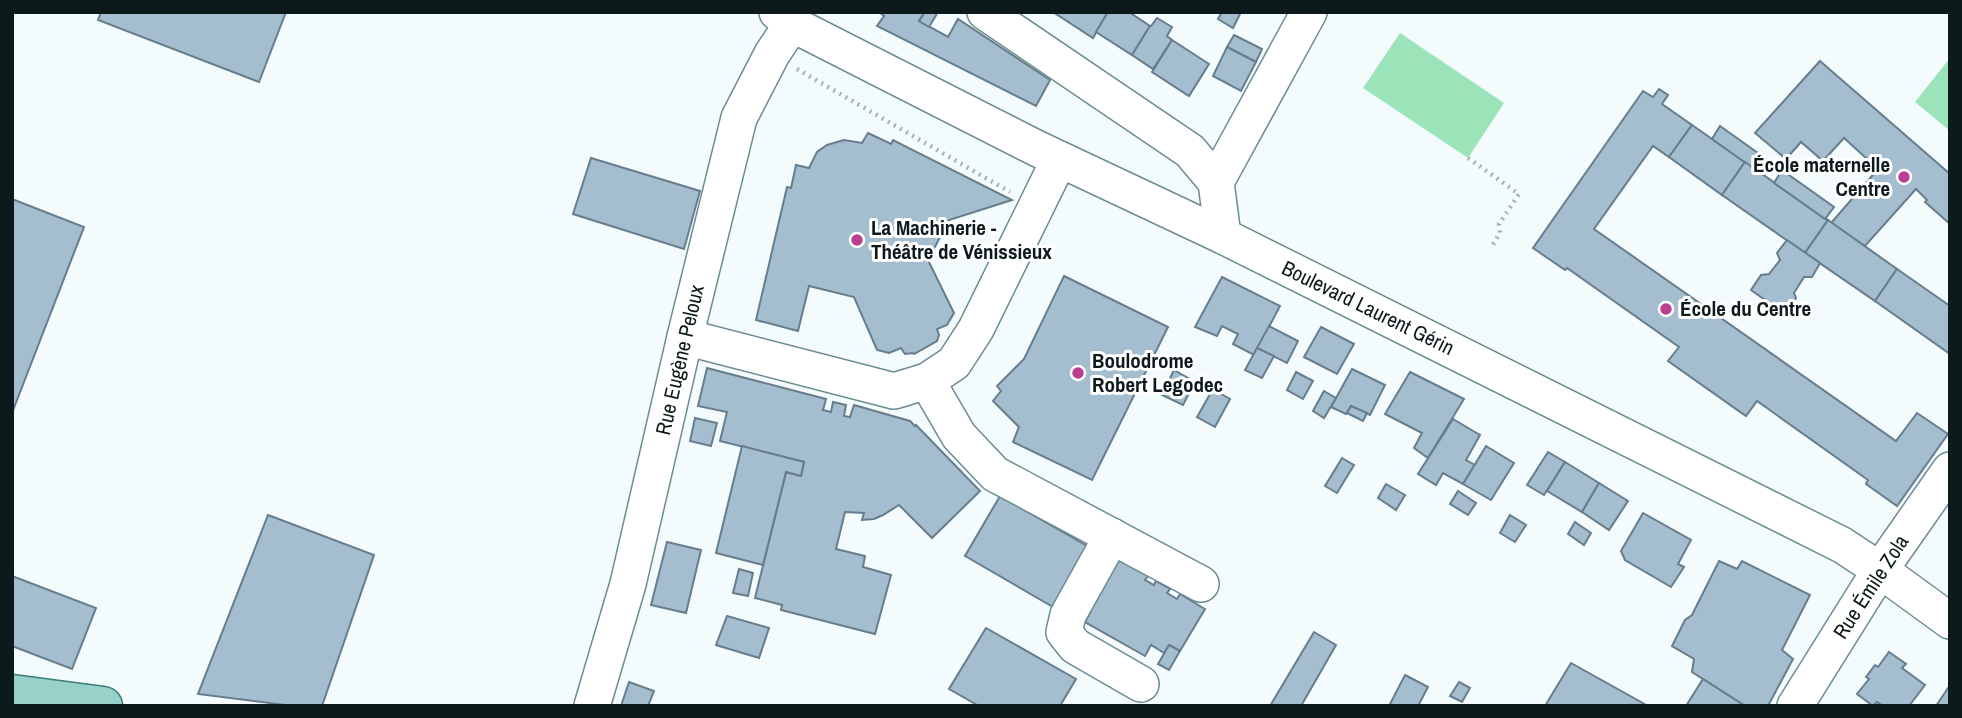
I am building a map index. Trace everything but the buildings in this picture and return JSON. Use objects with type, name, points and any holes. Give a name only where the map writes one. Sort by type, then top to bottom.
[{"type":"main road","points":[[12,694],[81,704]]},
{"type":"street","points":[[985,12],[1190,151],[1216,182],[1223,236]]},
{"type":"street","points":[[1216,182],[1309,12]]},
{"type":"street","name":"Rue Eugène Peloux","points":[[592,706],[628,584],[739,118],[772,54],[785,18]]},
{"type":"street","name":"Boulevard Laurent Gérin","points":[[785,18],[1059,160],[1223,236],[1842,545],[1950,621]]},
{"type":"street","points":[[685,337],[894,391],[927,381],[954,363],[976,329],[1059,160]]},
{"type":"street","points":[[927,381],[959,436],[995,474],[1201,584]]},
{"type":"street","name":"Rue Émile Zola","points":[[1795,706],[1880,570],[1950,470]]},
{"type":"street","points":[[1112,536],[1068,615],[1064,632],[1075,646],[1141,684]]},
{"type":"path","points":[[772,54],[1010,192]]},
{"type":"path","points":[[1468,158],[1519,194],[1499,224],[1500,233],[1492,246]]},
{"type":"green space","points":[[1400,33],[1504,103],[1468,158],[1363,88]]},
{"type":"green space","points":[[1950,58],[1950,131],[1915,102]]},
{"type":"place","name":"École maternelle Centre","points":[[1904,177]]},
{"type":"place","name":"La Machinerie - Théâtre de Vénissieux","points":[[857,240]]},
{"type":"place","name":"École du Centre","points":[[1666,309]]},
{"type":"place","name":"Boulodrome Robert Legodec","points":[[1078,373]]}]
